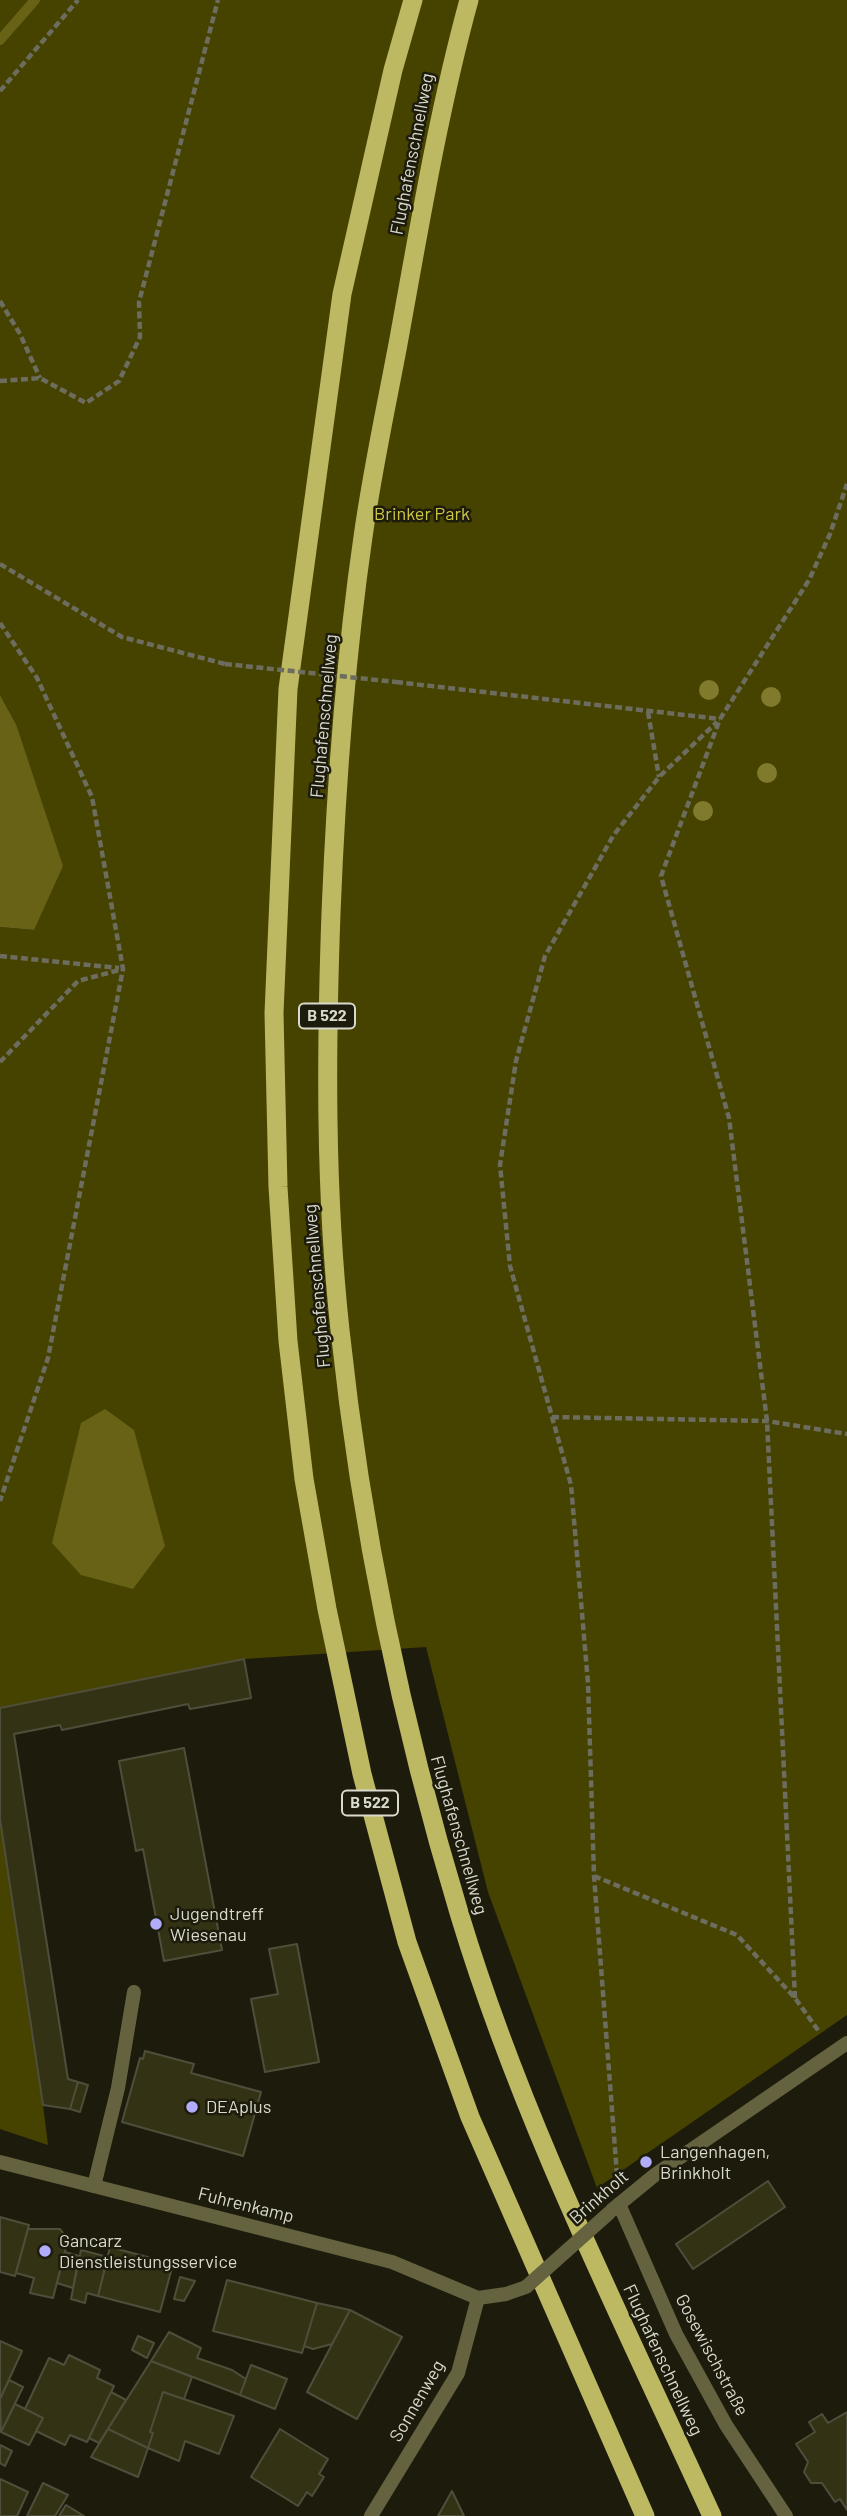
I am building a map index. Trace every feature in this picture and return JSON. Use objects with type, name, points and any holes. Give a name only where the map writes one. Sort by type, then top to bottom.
[{"type":"highway","name":"Flughafenschnellweg","points":[[413,0],[393,70],[342,294],[288,689],[274,1013],[278,1186],[288,1341],[304,1479],[327,1609],[362,1774],[407,1942],[470,2117],[645,2516]]},
{"type":"highway","name":"Flughafenschnellweg","points":[[469,0],[445,88],[363,533],[345,689],[334,846],[327,1016],[329,1188],[340,1329],[379,1594],[414,1755],[460,1918],[496,2026],[566,2199],[712,2516]]},
{"type":"street","points":[[94,2186],[118,2088],[134,1992]]},
{"type":"street","name":"Brinkholt","points":[[478,2298],[506,2294],[526,2287],[656,2174],[844,2046]]},
{"type":"street","name":"Fuhrenkamp","points":[[0,2162],[392,2262],[478,2298]]},
{"type":"street","name":"Gosewischstraße","points":[[614,2208],[676,2334],[726,2425],[786,2516]]},
{"type":"street","name":"Sonnenweg","points":[[371,2516],[458,2373],[478,2298]]},
{"type":"path","points":[[0,91],[78,0]]},
{"type":"path","points":[[0,381],[40,378],[86,403],[119,381],[140,337],[139,302],[218,0]]},
{"type":"path","points":[[0,301],[20,334],[40,378]]},
{"type":"path","points":[[795,1998],[767,1421],[729,1118],[661,876],[720,719],[808,580],[831,534],[847,484]]},
{"type":"path","points":[[0,564],[122,637],[225,664],[720,719]]},
{"type":"path","points":[[0,623],[37,678],[92,797],[123,969],[48,1358],[0,1501]]},
{"type":"path","points":[[648,712],[659,777]]},
{"type":"path","points":[[614,2208],[594,1877],[588,1683],[571,1485],[509,1253],[500,1165],[516,1061],[545,956],[613,836],[659,777],[720,719]]},
{"type":"path","points":[[0,956],[123,969]]},
{"type":"path","points":[[0,1062],[78,981],[123,969]]},
{"type":"path","points":[[552,1417],[767,1421],[847,1434]]},
{"type":"path","points":[[594,1877],[737,1935],[844,2046]]},
{"type":"green space","name":"Brinker Park","points":[[0,0],[847,0],[847,2015],[597,2188],[488,1892],[426,1647],[244,1659],[0,1708],[0,927],[34,930],[16,724],[0,695]]},
{"type":"green space","points":[[0,1819],[43,2105],[48,2145],[0,2129]]},
{"type":"shaded area","points":[[0,695],[16,724],[63,866],[34,930],[0,927]]},
{"type":"shaded area","points":[[105,1409],[134,1430],[165,1546],[133,1589],[81,1575],[52,1543],[81,1423]]},
{"type":"building","points":[[244,1659],[251,1698],[190,1709],[188,1704],[62,1730],[60,1725],[14,1734],[68,2079],[78,2082],[70,2109],[43,2105],[0,1819],[0,1708]]},
{"type":"building","points":[[184,1748],[222,1950],[164,1961],[143,1849],[136,1851],[119,1761]]},
{"type":"building","points":[[297,1944],[319,2062],[265,2072],[251,1999],[278,1994],[269,1949]]},
{"type":"building","name":"DEAplus","points":[[145,2051],[194,2064],[191,2073],[261,2092],[243,2156],[122,2122],[140,2058],[143,2059]]},
{"type":"building","points":[[78,2082],[88,2085],[80,2112],[70,2109]]},
{"type":"building","points":[[768,2181],[785,2207],[693,2269],[676,2244]]},
{"type":"building","points":[[0,2217],[29,2225],[15,2276],[0,2272]]},
{"type":"building","points":[[28,2229],[60,2229],[68,2239],[53,2298],[30,2293],[34,2278],[16,2273]]},
{"type":"building","points":[[110,2247],[173,2264],[160,2312],[98,2296]]},
{"type":"building","points":[[81,2250],[108,2257],[98,2296],[87,2293],[85,2303],[71,2299]]},
{"type":"building","points":[[65,2252],[79,2256],[73,2288],[57,2283]]},
{"type":"building","points":[[180,2277],[195,2281],[184,2301],[174,2299]]},
{"type":"building","points":[[227,2280],[317,2303],[302,2353],[213,2331]]},
{"type":"building","points":[[317,2303],[350,2310],[332,2344],[313,2349],[304,2346]]},
{"type":"building","points":[[350,2310],[402,2337],[357,2419],[307,2392]]},
{"type":"building","points":[[169,2332],[201,2348],[197,2358],[232,2370],[246,2379],[240,2395],[151,2361]]},
{"type":"building","points":[[138,2336],[154,2343],[147,2358],[132,2350]]},
{"type":"building","points":[[0,2341],[22,2351],[0,2399]]},
{"type":"building","points":[[69,2355],[100,2370],[97,2378],[114,2386],[87,2442],[70,2435],[65,2445],[36,2431],[43,2418],[25,2409],[49,2358],[64,2365]]},
{"type":"building","points":[[151,2361],[192,2377],[184,2399],[163,2392],[150,2432],[153,2433],[148,2448],[108,2429]]},
{"type":"building","points":[[251,2365],[287,2379],[275,2409],[240,2395]]},
{"type":"building","points":[[9,2380],[23,2387],[1,2432],[0,2399]]},
{"type":"building","points":[[111,2392],[126,2400],[99,2443],[89,2438]]},
{"type":"building","points":[[163,2392],[234,2416],[219,2454],[185,2441],[179,2461],[148,2448],[153,2433],[150,2432]]},
{"type":"building","points":[[15,2404],[43,2418],[29,2445],[1,2432]]},
{"type":"building","points":[[847,2412],[847,2510],[840,2499],[835,2502],[822,2483],[811,2483],[804,2472],[808,2462],[796,2444],[815,2432],[809,2422],[822,2414],[828,2423]]},
{"type":"building","points":[[108,2429],[148,2448],[138,2477],[91,2457]]},
{"type":"building","points":[[280,2429],[328,2459],[319,2474],[324,2477],[312,2496],[307,2492],[298,2506],[251,2477]]},
{"type":"building","points":[[0,2445],[12,2451],[5,2466],[0,2463]]},
{"type":"building","points":[[0,2479],[28,2492],[17,2516],[0,2516]]},
{"type":"building","points":[[43,2483],[68,2495],[55,2516],[27,2516]]},
{"type":"building","points":[[452,2491],[464,2516],[438,2516]]},
{"type":"building","points":[[66,2505],[84,2516],[59,2516]]},
{"type":"waterway","points":[[0,40],[35,0]]},
{"type":"place","name":"Jugendtreff Wiesenau","points":[[156,1924]]},
{"type":"place","name":"DEAplus","points":[[192,2107]]},
{"type":"place","name":"Langenhagen, Brinkholt","points":[[646,2162]]},
{"type":"place","name":"Gancarz Dienstleistungsservice","points":[[45,2251]]}]
